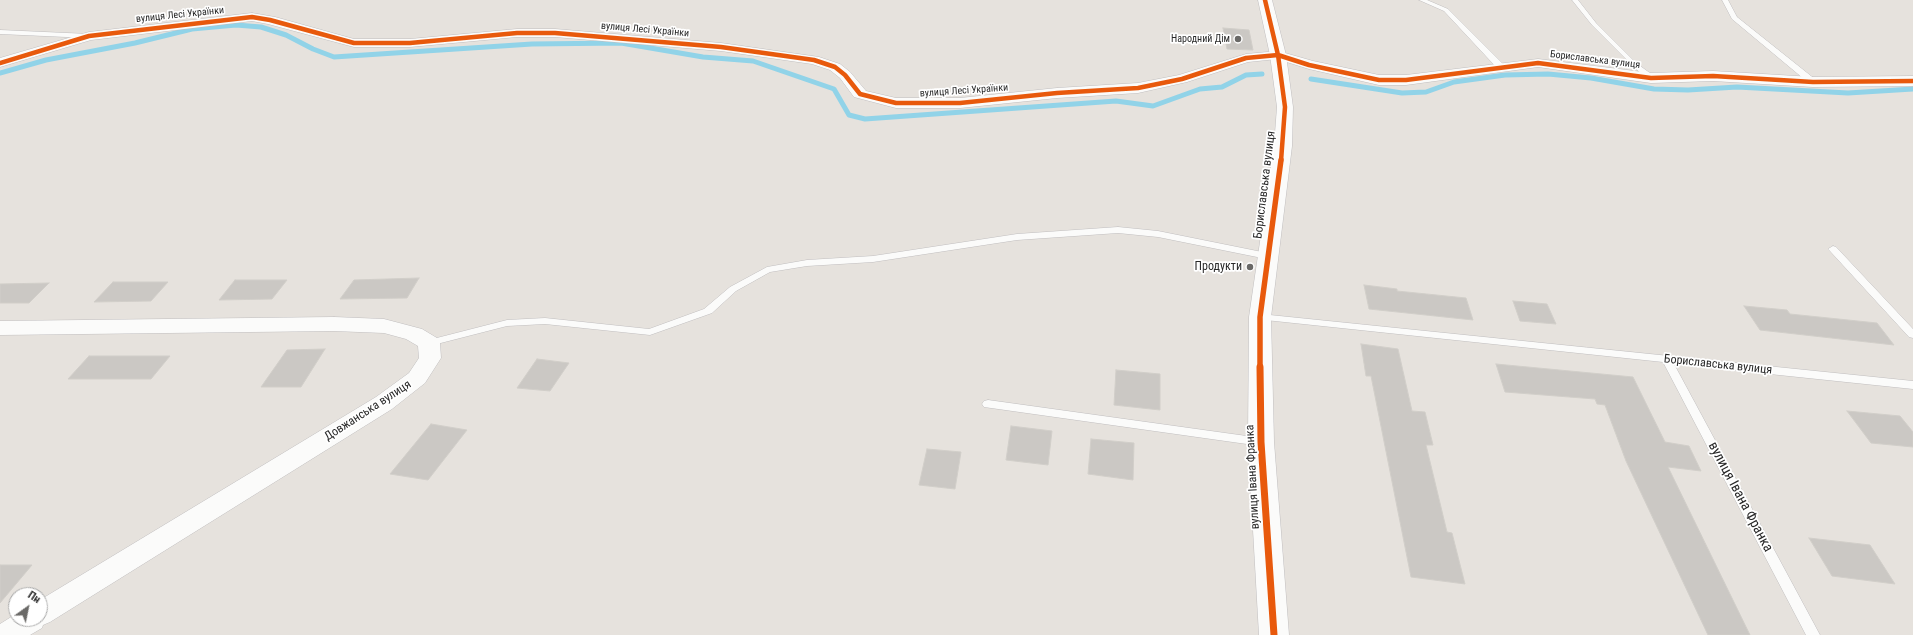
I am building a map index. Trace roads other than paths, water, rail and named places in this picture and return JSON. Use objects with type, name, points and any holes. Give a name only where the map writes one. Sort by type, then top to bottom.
[{"type":"main road","name":"Бориславська вулиця","points":[[1260,317],[1283,146],[1285,108],[1278,56],[1265,0]]},
{"type":"main road","name":"вулиця Івана Франка","points":[[1260,317],[1261,442],[1274,635]]},
{"type":"street","name":"вулиця Лесі Українки","points":[[0,63],[89,36],[252,17],[270,20],[309,32],[354,42],[410,43],[516,33],[555,33],[721,47],[814,60],[835,67],[845,75],[860,94],[896,104],[924,104],[960,103],[1057,93],[1138,88],[1182,79],[1246,58],[1278,56]]},
{"type":"street","name":"Бориславська вулиця","points":[[1278,56],[1379,80],[1406,80],[1538,63],[1651,78],[1713,76],[1813,82],[1913,81]]},
{"type":"street","points":[[0,328],[348,324],[384,326],[414,334],[429,343]]},
{"type":"street","name":"Довжанська вулиця","points":[[48,609],[384,403],[417,378],[430,358],[429,343]]},
{"type":"street","points":[[6,635],[19,627]]},
{"type":"lane","points":[[1422,0],[1446,10],[1501,67]]},
{"type":"lane","points":[[1575,0],[1594,24],[1634,64],[1651,78]]},
{"type":"lane","points":[[1725,0],[1734,18],[1813,82]]},
{"type":"lane","name":"вулиця Лесі Українки","points":[[0,32],[89,36]]},
{"type":"lane","points":[[429,343],[507,323],[545,321],[650,332],[708,311],[733,288],[767,270],[807,263],[873,259],[1017,237],[1118,230],[1158,234],[1267,256]]},
{"type":"lane","points":[[1833,248],[1913,335]]},
{"type":"lane","name":"Бориславська вулиця","points":[[1260,317],[1913,385]]},
{"type":"lane","name":"вулиця Івана Франка","points":[[1667,360],[1813,635]]},
{"type":"lane","points":[[988,404],[1261,442]]},
{"type":"waterway","points":[[0,73],[46,60],[135,43],[192,29],[236,25],[261,27],[286,35],[313,49],[334,57],[532,44],[621,43],[703,57],[753,61],[834,89],[849,115],[865,119],[1116,101],[1153,106],[1200,89],[1222,87],[1246,75],[1262,74]]},
{"type":"waterway","points":[[1311,79],[1402,93],[1426,92],[1454,82],[1505,75],[1548,74],[1591,78],[1654,89],[1688,90],[1737,87],[1848,93],[1913,89]]},
{"type":"place","name":"Народний Дім","points":[[1238,39]]},
{"type":"place","name":"Продукти","points":[[1250,267]]}]
